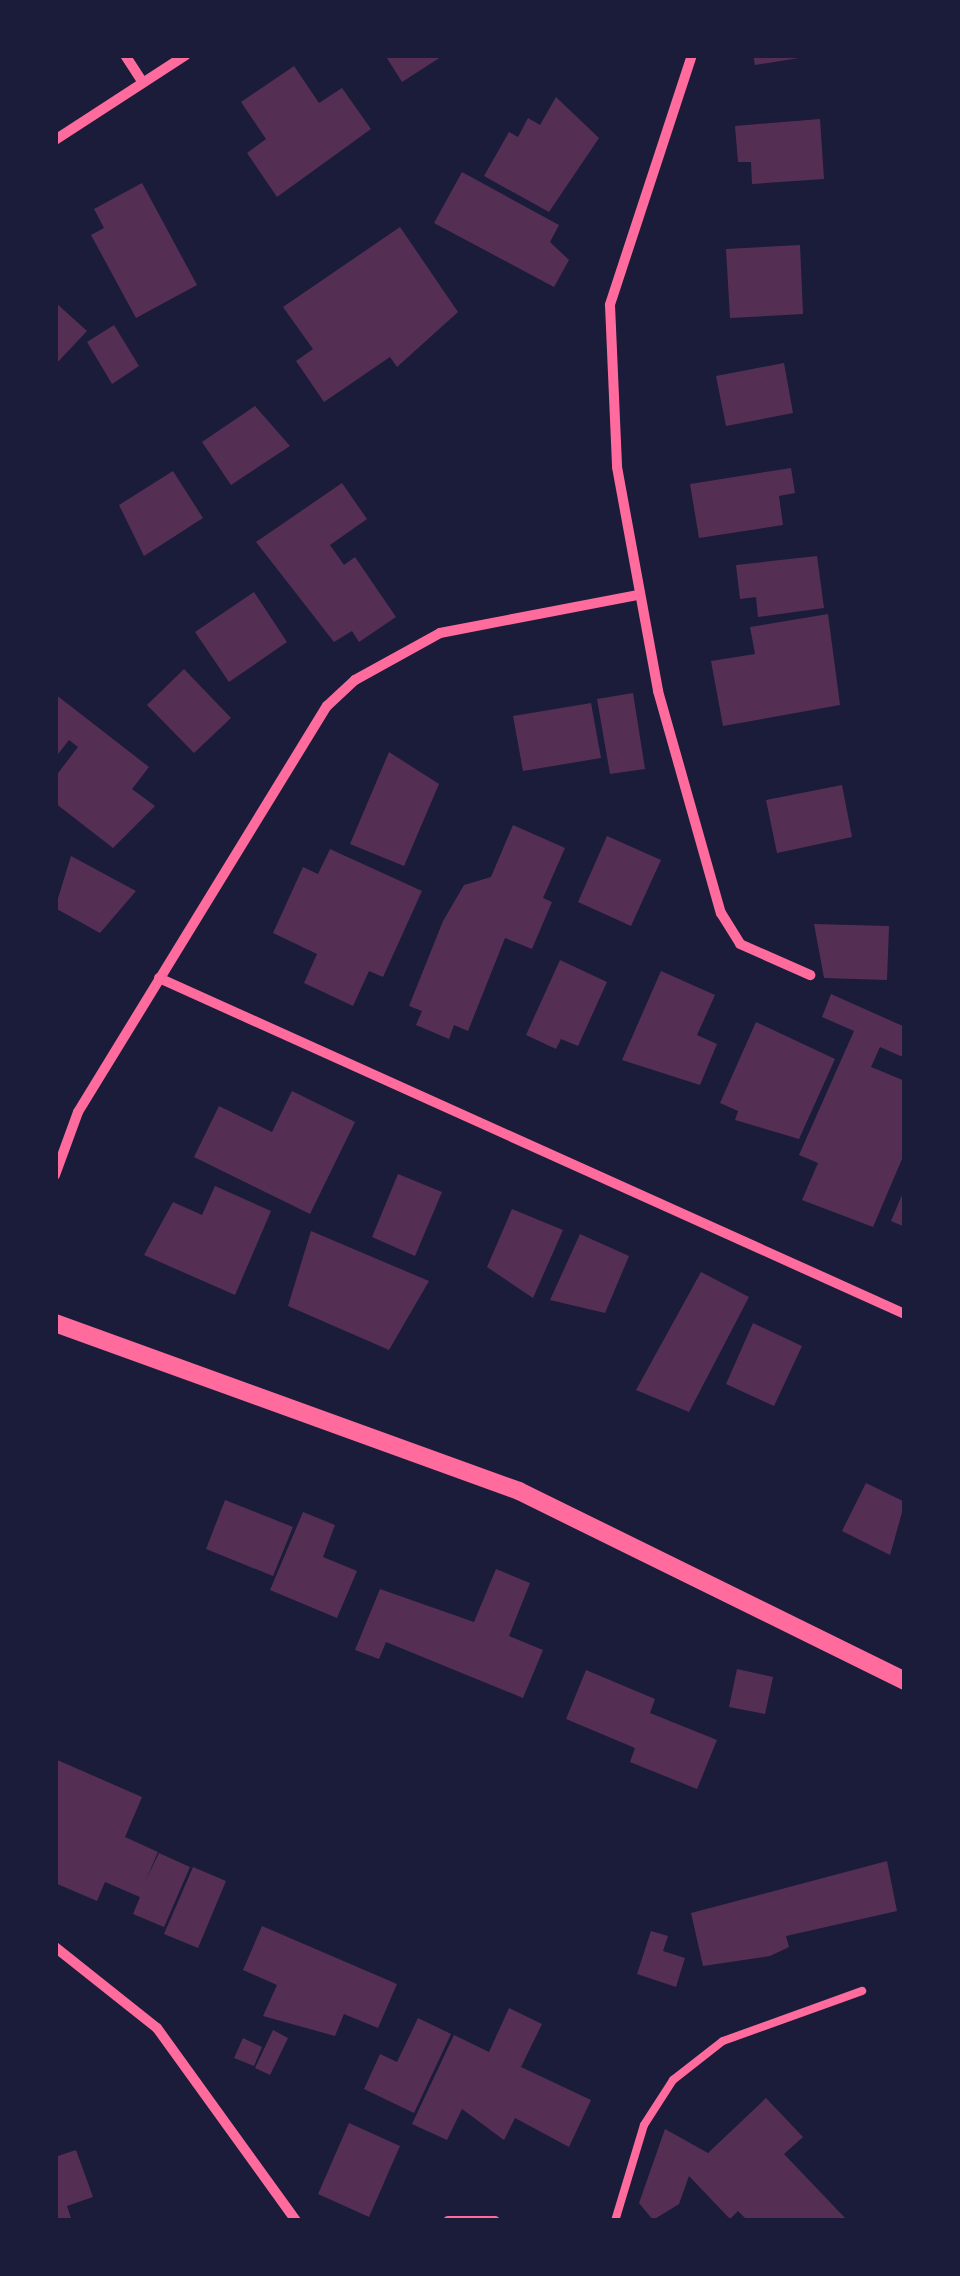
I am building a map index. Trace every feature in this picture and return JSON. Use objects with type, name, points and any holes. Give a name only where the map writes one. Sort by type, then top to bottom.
[{"type":"street","points":[[125,55],[143,83]]},
{"type":"street","points":[[55,140],[186,55]]},
{"type":"street","points":[[692,55],[606,334],[638,595],[658,691],[721,913],[740,944],[810,974]]},
{"type":"street","points":[[55,1174],[78,1112],[298,744],[354,680],[489,618],[638,595]]},
{"type":"street","points":[[159,978],[905,1314]]},
{"type":"street","points":[[55,1322],[519,1492],[905,1680]]},
{"type":"street","points":[[55,1947],[157,2028],[296,2221]]},
{"type":"street","points":[[448,2221],[494,2221]]},
{"type":"lane","points":[[615,2221],[644,2125],[673,2080],[722,2041],[862,1991]]},
{"type":"building","points":[[385,55],[444,55],[402,82]]},
{"type":"building","points":[[753,55],[805,55],[805,57],[755,65]]},
{"type":"building","points":[[294,66],[319,103],[342,88],[371,129],[277,197],[247,153],[266,139],[241,102]]},
{"type":"building","points":[[556,97],[599,138],[549,212],[484,176],[509,132],[518,137],[528,118],[540,125]]},
{"type":"building","points":[[820,119],[824,179],[752,184],[751,162],[738,162],[735,126]]},
{"type":"building","points":[[462,172],[559,225],[550,242],[569,260],[554,287],[434,223]]},
{"type":"building","points":[[142,183],[197,285],[136,318],[91,235],[104,228],[94,209]]},
{"type":"building","points":[[400,227],[458,312],[397,367],[390,357],[324,402],[296,361],[313,349],[283,307]]},
{"type":"building","points":[[800,245],[803,314],[730,318],[726,249]]},
{"type":"building","points":[[55,302],[87,331],[55,365]]},
{"type":"building","points":[[114,325],[139,366],[112,384],[87,342]]},
{"type":"building","points":[[784,363],[793,413],[726,426],[716,376]]},
{"type":"building","points":[[255,406],[290,446],[231,485],[202,442]]},
{"type":"building","points":[[791,468],[795,493],[779,496],[783,525],[699,538],[690,484]]},
{"type":"building","points":[[173,471],[203,518],[144,556],[119,505]]},
{"type":"building","points":[[342,483],[367,519],[330,545],[344,565],[355,557],[396,617],[359,642],[352,631],[334,642],[256,542]]},
{"type":"building","points":[[817,556],[824,608],[758,617],[756,597],[740,599],[736,565]]},
{"type":"building","points":[[254,592],[287,642],[229,682],[195,632]]},
{"type":"building","points":[[828,614],[840,705],[723,726],[711,661],[755,654],[750,627]]},
{"type":"building","points":[[184,669],[231,718],[194,753],[147,705]]},
{"type":"building","points":[[633,693],[645,769],[610,774],[597,699]]},
{"type":"building","points":[[55,694],[149,767],[132,789],[155,806],[113,848],[55,803],[55,777],[78,747],[69,740],[55,758]]},
{"type":"building","points":[[591,703],[601,758],[523,771],[513,716]]},
{"type":"building","points":[[389,752],[439,784],[404,866],[350,844]]},
{"type":"building","points":[[842,785],[852,837],[777,853],[766,800]]},
{"type":"building","points":[[513,825],[565,848],[543,898],[552,902],[532,949],[505,938],[468,1031],[454,1025],[449,1039],[416,1025],[422,1011],[409,1006],[443,921],[464,885],[491,877]]},
{"type":"building","points":[[607,836],[661,860],[631,926],[578,902]]},
{"type":"building","points":[[330,849],[422,891],[383,977],[369,971],[353,1006],[304,983],[317,954],[273,933],[303,867],[318,874]]},
{"type":"building","points":[[71,856],[136,891],[100,933],[55,908]]},
{"type":"building","points":[[814,924],[889,926],[887,980],[824,978]]},
{"type":"building","points":[[560,960],[607,982],[578,1046],[561,1039],[556,1049],[526,1035]]},
{"type":"building","points":[[661,971],[715,995],[697,1035],[717,1044],[700,1085],[622,1060]]},
{"type":"building","points":[[831,994],[905,1027],[905,1058],[880,1047],[871,1067],[905,1081],[905,1152],[873,1227],[802,1200],[818,1163],[799,1155],[854,1031],[822,1017]]},
{"type":"building","points":[[756,1022],[835,1059],[799,1139],[735,1120],[738,1111],[720,1103]]},
{"type":"building","points":[[292,1091],[355,1122],[310,1214],[194,1157],[219,1106],[272,1132]]},
{"type":"building","points":[[398,1174],[442,1192],[415,1256],[372,1237]]},
{"type":"building","points":[[215,1186],[271,1211],[235,1295],[144,1255],[173,1202],[202,1215]]},
{"type":"building","points":[[905,1188],[905,1227],[891,1221]]},
{"type":"building","points":[[512,1209],[563,1230],[533,1298],[487,1267]]},
{"type":"building","points":[[311,1231],[429,1281],[389,1350],[288,1306]]},
{"type":"building","points":[[580,1234],[629,1256],[605,1313],[550,1300]]},
{"type":"building","points":[[701,1272],[749,1297],[689,1412],[636,1390]]},
{"type":"building","points":[[753,1323],[802,1346],[774,1406],[726,1384]]},
{"type":"building","points":[[866,1483],[905,1502],[890,1555],[842,1531]]},
{"type":"building","points":[[225,1500],[293,1527],[273,1576],[206,1549]]},
{"type":"building","points":[[303,1512],[335,1525],[323,1557],[357,1571],[337,1618],[270,1590]]},
{"type":"building","points":[[496,1569],[530,1583],[509,1636],[543,1650],[523,1698],[386,1642],[379,1659],[355,1650],[380,1589],[474,1622]]},
{"type":"building","points":[[737,1669],[773,1677],[765,1714],[729,1707]]},
{"type":"building","points":[[586,1670],[655,1699],[650,1713],[717,1740],[697,1789],[630,1762],[635,1748],[566,1719]]},
{"type":"building","points":[[55,1759],[142,1797],[125,1837],[158,1852],[145,1882],[159,1853],[190,1867],[164,1927],[133,1914],[140,1897],[105,1882],[97,1901],[55,1883]]},
{"type":"building","points":[[887,1861],[897,1911],[786,1936],[789,1947],[770,1956],[703,1966],[691,1913]]},
{"type":"building","points":[[193,1867],[226,1881],[198,1948],[164,1934]]},
{"type":"building","points":[[262,1926],[397,1984],[378,2028],[344,2014],[335,2036],[263,2016],[277,1985],[243,1970]]},
{"type":"building","points":[[651,1931],[668,1936],[663,1951],[685,1958],[676,1987],[637,1974]]},
{"type":"building","points":[[509,2008],[542,2024],[521,2067],[591,2100],[569,2147],[515,2118],[504,2140],[462,2109],[447,2140],[412,2124],[454,2035],[489,2052]]},
{"type":"building","points":[[418,2018],[451,2034],[414,2113],[364,2089],[380,2054],[397,2062]]},
{"type":"building","points":[[273,2030],[288,2038],[270,2075],[255,2068]]},
{"type":"building","points":[[243,2038],[262,2047],[254,2066],[234,2058]]},
{"type":"building","points":[[766,2098],[803,2137],[784,2154],[848,2221],[748,2221],[738,2211],[730,2219],[689,2176],[679,2204],[653,2220],[639,2203],[665,2129],[708,2153]]},
{"type":"building","points":[[349,2123],[400,2146],[369,2217],[318,2194]]},
{"type":"building","points":[[76,2150],[93,2197],[67,2206],[72,2221],[55,2221],[55,2157]]}]
